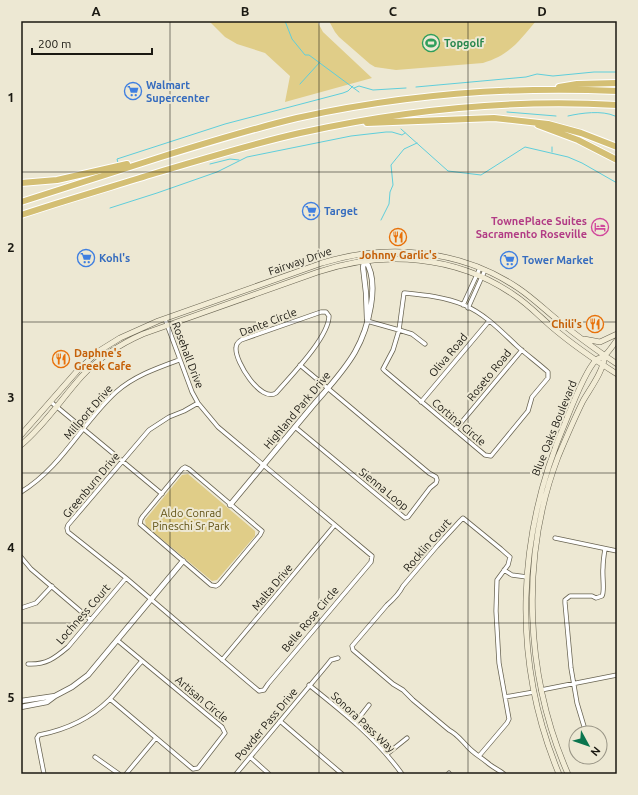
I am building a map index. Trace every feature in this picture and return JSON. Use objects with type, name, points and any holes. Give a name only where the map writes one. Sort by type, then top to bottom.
[{"type":"highway","points":[[544,89],[577,84],[617,83]]},
{"type":"highway","points":[[21,202],[196,146],[291,120],[378,104],[455,94],[544,89],[617,91]]},
{"type":"highway","points":[[21,215],[238,148],[302,132],[344,124],[415,113],[492,105],[560,103],[617,104]]},
{"type":"highway","points":[[344,124],[494,118],[554,125],[581,133],[617,147]]},
{"type":"highway","points":[[527,122],[549,128],[578,140],[617,160]]},
{"type":"highway","points":[[21,182],[42,182],[64,178],[196,146]]},
{"type":"main road","name":"Fairway Drive","points":[[21,435],[78,370],[99,351],[128,333],[287,276],[344,257],[364,254],[401,252],[428,254],[459,261],[482,269],[519,289],[582,339],[617,364]]},
{"type":"main road","name":"Fairway Drive","points":[[21,445],[33,434],[87,372],[107,355],[136,338],[332,267],[365,260],[402,259],[431,262],[456,267],[479,276],[519,298],[552,328],[617,374]]},
{"type":"main road","points":[[235,302],[249,293],[283,280],[287,276]]},
{"type":"main road","points":[[582,339],[600,342],[617,334]]},
{"type":"main road","points":[[596,360],[605,355],[617,340]]},
{"type":"main road","name":"Blue Oaks Boulevard","points":[[568,774],[551,730],[541,690],[533,612],[535,563],[541,519],[551,481],[563,445],[583,401],[604,365],[605,355]]},
{"type":"main road","name":"Blue Oaks Boulevard","points":[[559,774],[544,732],[534,692],[527,632],[527,577],[534,518],[547,469],[556,442],[580,388],[596,360]]},
{"type":"main road","points":[[534,692],[541,690]]},
{"type":"street","name":"Highland Park Drive","points":[[230,505],[328,388],[355,353],[371,310],[372,292],[369,266],[365,260],[364,254]]},
{"type":"street","points":[[468,308],[482,269]]},
{"type":"street","points":[[463,305],[479,276]]},
{"type":"street","name":"Cortina Circle","points":[[404,293],[424,295],[447,300],[468,308],[502,331],[548,372],[548,378],[532,397],[528,411],[491,456],[485,455],[384,371],[393,350],[399,330],[404,293]]},
{"type":"street","name":"Dante Circle","points":[[321,312],[326,312],[329,318],[325,333],[300,365],[276,393],[269,395],[247,376],[238,357],[236,345],[241,340],[321,312]]},
{"type":"street","name":"Rosehall Drive","points":[[165,319],[179,360],[198,403],[218,428],[263,466]]},
{"type":"street","points":[[367,321],[412,334],[425,344]]},
{"type":"street","name":"Oliva Road","points":[[421,402],[489,321]]},
{"type":"street","name":"Roseto Road","points":[[456,430],[522,350]]},
{"type":"street","name":"Millport Drive","points":[[21,492],[46,474],[110,398],[126,384],[149,372],[179,360]]},
{"type":"street","points":[[300,365],[328,388]]},
{"type":"street","name":"Sienna Loop","points":[[295,427],[405,518],[436,483],[436,477],[429,473],[328,388]]},
{"type":"street","points":[[51,402],[162,494]]},
{"type":"street","name":"Greenburn Drive","points":[[151,599],[68,532],[67,528],[145,435],[169,417],[198,403]]},
{"type":"street","name":"Belle Rose Circle","points":[[151,599],[259,691],[264,690],[267,687],[372,560],[371,554],[367,553],[263,466]]},
{"type":"street","points":[[185,467],[262,531],[216,586],[211,585],[140,524],[141,519],[162,494],[185,467]]},
{"type":"street","name":"Rocklin Court","points":[[479,756],[508,722],[509,716],[498,651],[496,612],[497,580],[509,563],[509,555],[463,518],[436,546],[396,596],[352,646],[353,650],[458,736],[467,746],[490,766],[499,769],[504,774]]},
{"type":"street","name":"Malta Drive","points":[[222,660],[334,526]]},
{"type":"street","points":[[556,538],[617,551]]},
{"type":"street","points":[[583,725],[573,684],[568,645],[565,600],[570,596],[592,596],[596,598],[602,596],[604,593],[602,585],[602,568],[606,548]]},
{"type":"street","points":[[21,557],[31,569],[92,620]]},
{"type":"street","points":[[21,708],[47,702],[72,687],[88,674],[183,561]]},
{"type":"street","points":[[504,570],[512,575],[527,577]]},
{"type":"street","name":"Lochness Court","points":[[28,664],[40,665],[58,655],[68,647],[126,578]]},
{"type":"street","points":[[21,608],[36,603],[52,586]]},
{"type":"street","name":"Artisan Circle","points":[[110,699],[193,769],[200,766],[223,736],[225,731],[117,640]]},
{"type":"street","name":"Powder Pass Drive","points":[[236,774],[309,685],[331,660],[338,658]]},
{"type":"street","points":[[44,774],[37,738],[39,735],[52,733],[82,720],[96,711],[110,699],[142,661]]},
{"type":"street","points":[[541,690],[617,675]]},
{"type":"street","name":"Sonora Pass Way","points":[[309,685],[355,723],[387,754],[402,774]]},
{"type":"street","points":[[505,697],[534,692]]},
{"type":"street","points":[[21,701],[55,696]]},
{"type":"street","points":[[355,723],[369,705]]},
{"type":"street","points":[[280,721],[342,774]]},
{"type":"street","points":[[126,774],[156,738]]},
{"type":"street","points":[[387,754],[406,738]]},
{"type":"street","points":[[95,756],[118,774]]},
{"type":"street","points":[[250,757],[269,774]]},
{"type":"green space","points":[[209,21],[317,21],[323,32],[372,78],[285,102],[290,76],[265,53],[237,44],[225,37]]},
{"type":"green space","name":"Topgolf","points":[[329,21],[536,21],[519,41],[500,56],[492,60],[483,63],[396,70],[375,67],[370,64],[339,37]]},
{"type":"green space","name":"Aldo Conrad Pineschi Sr Park","points":[[188,474],[255,531],[255,536],[217,580],[212,581],[146,526],[145,520],[182,475]]},
{"type":"waterway","points":[[285,21],[292,39],[305,55],[309,55],[359,92]]},
{"type":"waterway","points":[[300,84],[320,62]]},
{"type":"waterway","points":[[416,87],[526,77],[537,74],[553,76],[594,72],[617,72]]},
{"type":"waterway","points":[[118,163],[117,159],[225,124],[343,93],[348,91],[353,86]]},
{"type":"waterway","points":[[354,88],[359,86],[373,90],[406,88]]},
{"type":"waterway","points":[[507,112],[556,116]]},
{"type":"waterway","points":[[568,116],[585,113],[604,113],[615,116]]},
{"type":"waterway","points":[[401,129],[448,171],[481,175],[525,147],[568,157],[582,163],[617,183]]},
{"type":"waterway","points":[[110,208],[217,172],[247,157],[351,136],[386,132],[402,135],[405,133]]},
{"type":"waterway","points":[[381,220],[389,204],[390,192],[393,185],[391,165],[404,149],[417,143]]},
{"type":"waterway","points":[[552,147],[552,152]]},
{"type":"waterway","points":[[210,164],[230,159],[239,160]]},
{"type":"place","name":"Topgolf","points":[[431,43]]},
{"type":"place","name":"Walmart Supercenter","points":[[133,91]]},
{"type":"place","name":"Target","points":[[311,211]]},
{"type":"place","name":"TownePlace Suites Sacramento Roseville","points":[[600,227]]},
{"type":"place","name":"Johnny Garlic's","points":[[398,237]]},
{"type":"place","name":"Kohl's","points":[[86,258]]},
{"type":"place","name":"Tower Market","points":[[509,260]]},
{"type":"place","name":"Chili's","points":[[595,324]]},
{"type":"place","name":"Daphne's Greek Cafe","points":[[61,359]]}]
